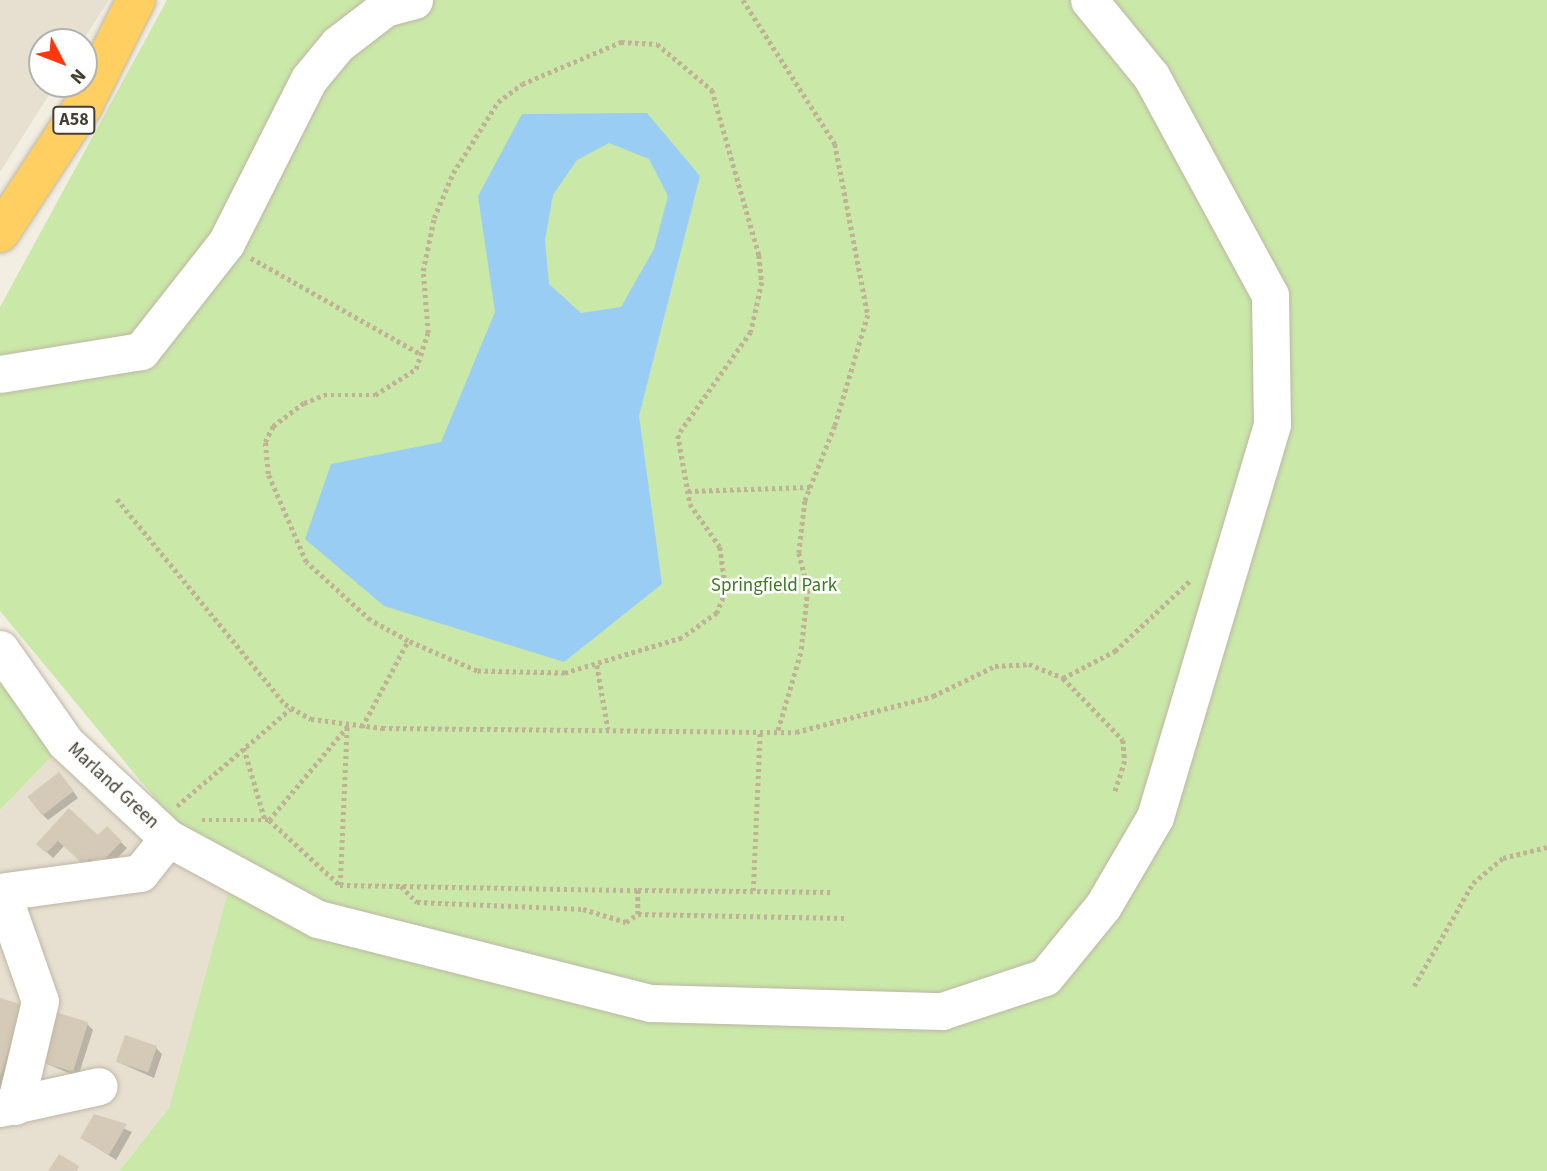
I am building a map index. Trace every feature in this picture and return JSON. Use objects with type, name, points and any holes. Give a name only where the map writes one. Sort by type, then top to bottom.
[{"type":"highway","name":"A58","points":[[0,233],[83,106],[136,0]]},
{"type":"street","points":[[0,374],[141,351],[226,243],[309,79],[338,44],[386,8],[414,0]]},
{"type":"street","points":[[177,834],[318,919],[651,1003],[942,1011],[1045,977],[1103,906],[1155,817],[1272,424],[1270,295],[1150,76],[1090,0]]},
{"type":"street","name":"Marland Green","points":[[0,649],[65,742],[177,834],[140,873],[1,892]]},
{"type":"street","points":[[1,892],[40,1001],[7,1107]]},
{"type":"street","points":[[7,1107],[99,1086]]},
{"type":"path","points":[[743,0],[835,144],[868,315],[810,487],[799,552],[808,590],[801,653],[778,730]]},
{"type":"path","points":[[621,42],[657,44],[712,90],[730,139],[762,282],[751,332],[678,435],[688,491],[726,565],[726,591],[717,613],[682,638],[597,665],[536,677],[477,671],[370,621],[306,562],[264,457],[273,426],[304,403],[324,395],[375,395],[416,369],[421,354],[428,333],[423,271],[431,229],[453,173],[498,102],[522,84],[621,42]]},
{"type":"path","points":[[226,243],[421,354]]},
{"type":"path","points":[[688,491],[810,487]]},
{"type":"path","points":[[117,499],[290,709],[348,726],[362,727],[796,732],[933,696],[995,666],[1029,664],[1063,678],[1122,740],[1125,761],[1115,792]]},
{"type":"path","points":[[1063,678],[1115,651],[1200,571]]},
{"type":"path","points":[[362,727],[408,641]]},
{"type":"path","points":[[597,665],[608,729]]},
{"type":"path","points":[[290,709],[174,809],[177,834],[267,820],[348,726]]},
{"type":"path","points":[[340,885],[348,726]]},
{"type":"path","points":[[753,891],[760,730]]},
{"type":"path","points":[[244,748],[267,820],[340,885],[834,892]]},
{"type":"path","points":[[1414,986],[1473,883],[1503,858],[1547,847]]},
{"type":"path","points":[[401,886],[417,902],[583,909],[626,922],[638,914],[844,918]]},
{"type":"path","points":[[638,890],[638,914]]},
{"type":"shaded area","points":[[0,0],[109,0],[91,28],[28,28],[28,98],[47,98],[0,172]]},
{"type":"shaded area","points":[[54,754],[229,888],[169,1108],[119,1171],[0,1171],[0,810]]},
{"type":"green space","name":"Springfield Park","points":[[167,0],[1547,0],[1547,1171],[119,1171],[169,1108],[229,888],[0,611],[0,307]]},
{"type":"green space","points":[[0,670],[54,754],[0,810]]},
{"type":"water","points":[[647,113],[700,176],[639,416],[662,584],[564,662],[384,606],[305,539],[331,464],[441,442],[495,312],[478,196],[522,114]],"holes":[[[609,143],[649,159],[668,196],[654,249],[621,307],[581,313],[549,284],[545,240],[553,195],[577,160]]]},
{"type":"building","points":[[59,772],[74,791],[42,816],[27,797]]},
{"type":"building","points":[[69,808],[98,835],[107,826],[122,841],[98,866],[90,859],[84,865],[58,841],[46,853],[36,844]]},
{"type":"building","points":[[0,998],[23,1005],[1,1075],[0,1075]]},
{"type":"building","points":[[52,1011],[88,1022],[73,1072],[37,1061]]},
{"type":"building","points":[[125,1035],[157,1046],[148,1073],[116,1061]]},
{"type":"building","points":[[94,1114],[127,1124],[109,1155],[80,1138]]},
{"type":"building","points":[[59,1154],[79,1166],[77,1171],[48,1171]]}]
